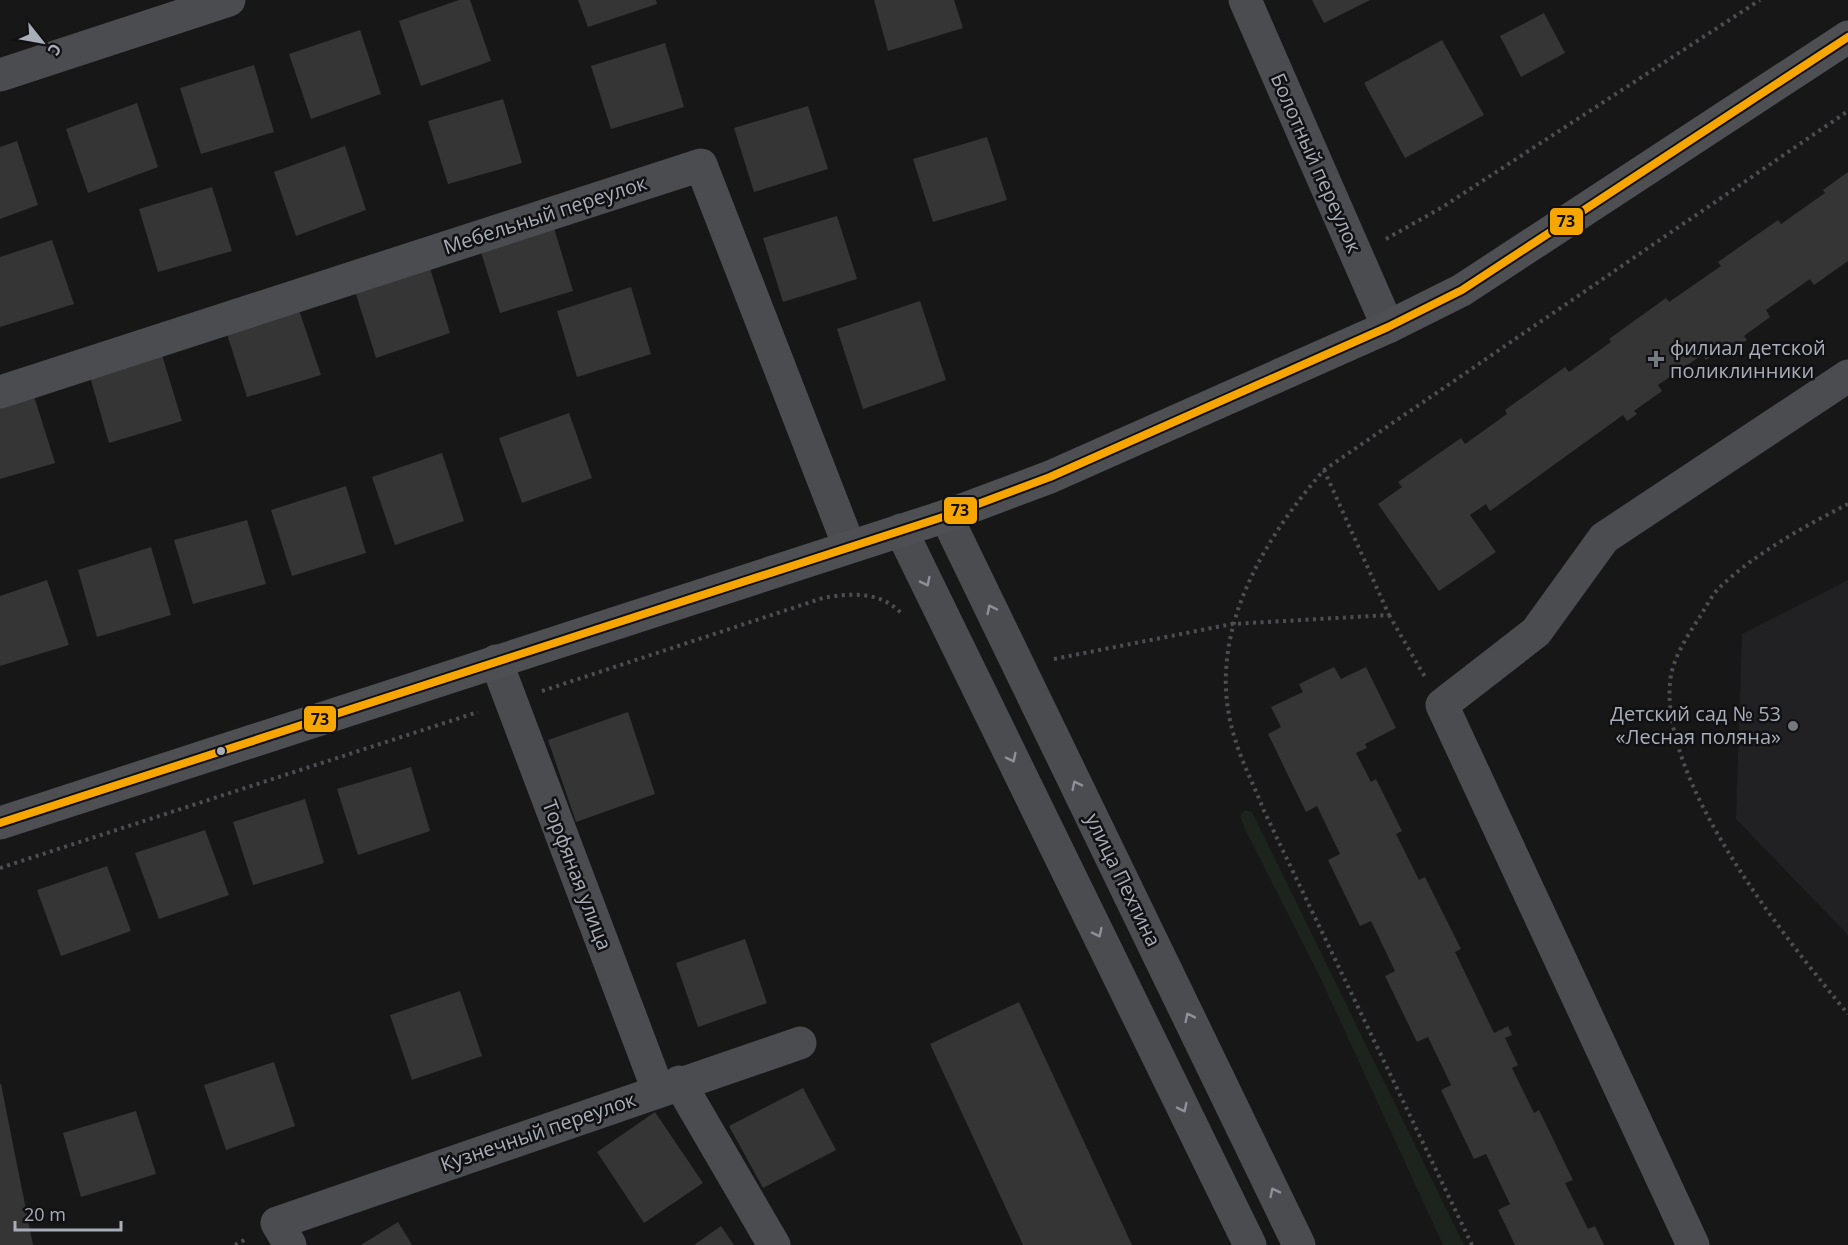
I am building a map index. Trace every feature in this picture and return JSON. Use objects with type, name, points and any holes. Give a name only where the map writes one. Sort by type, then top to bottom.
[{"type":"main road","points":[[0,823],[946,516],[1050,477],[1388,327],[1462,290],[1848,37]]},
{"type":"street","points":[[0,75],[229,0]]},
{"type":"street","name":"Болотный переулок","points":[[1245,0],[1388,327]]},
{"type":"street","name":"Мебельный переулок","points":[[0,392],[702,165],[849,546]]},
{"type":"street","points":[[1693,1245],[1442,705],[1536,632],[1604,538],[1848,376]]},
{"type":"street","name":"улица Пехтина","points":[[946,516],[1299,1245]]},
{"type":"street","points":[[901,530],[1250,1245]]},
{"type":"street","name":"Торфяная улица","points":[[496,661],[668,1086],[774,1245]]},
{"type":"street","name":"Кузнечный переулок","points":[[284,1234],[668,1086],[800,1043]]},
{"type":"path","points":[[1356,255],[1441,208],[1760,0]]},
{"type":"path","points":[[1473,1245],[1264,811],[1234,738],[1226,688],[1226,658],[1232,624],[1263,555],[1297,501],[1324,470],[1848,111]]},
{"type":"path","points":[[1324,470],[1389,615],[1442,705]]},
{"type":"path","points":[[1848,504],[1792,532],[1718,589],[1684,642],[1671,674],[1670,704],[1683,767],[1718,834],[1782,935],[1848,1014]]},
{"type":"path","points":[[0,868],[823,598],[854,592],[875,597],[895,606],[907,620]]},
{"type":"path","points":[[1019,666],[1232,624],[1389,615]]},
{"type":"shaded area","name":"Детский сад № 53 «Лесная поляна»","points":[[1848,580],[1848,935],[1736,819],[1742,634]]},
{"type":"shaded area","points":[[1245,810],[1252,812],[1464,1245],[1443,1245],[1321,979],[1245,829],[1240,816]]},
{"type":"building","points":[[459,0],[470,0],[491,61],[421,86],[399,21]]},
{"type":"building","points":[[578,0],[656,0],[657,4],[588,27]]},
{"type":"building","points":[[874,0],[954,0],[963,28],[888,51]]},
{"type":"building","points":[[1312,0],[1370,0],[1324,23]]},
{"type":"building","points":[[1544,13],[1565,53],[1521,77],[1500,36]]},
{"type":"building","points":[[360,30],[381,94],[311,119],[289,54]]},
{"type":"building","points":[[1442,40],[1484,115],[1405,158],[1364,83]]},
{"type":"building","points":[[665,43],[684,107],[611,129],[591,66]]},
{"type":"building","points":[[254,65],[274,132],[201,154],[180,88]]},
{"type":"building","points":[[503,99],[522,163],[448,184],[428,121]]},
{"type":"building","points":[[137,103],[158,167],[88,193],[66,129]]},
{"type":"building","points":[[808,106],[828,169],[754,192],[734,128]]},
{"type":"building","points":[[987,137],[1007,200],[933,222],[913,159]]},
{"type":"building","points":[[17,141],[38,205],[0,219],[0,147]]},
{"type":"building","points":[[345,146],[366,210],[296,236],[274,172]]},
{"type":"building","points":[[1848,172],[1848,261],[1814,285],[1810,279],[1766,310],[1770,317],[1744,336],[1747,340],[1736,348],[1732,342],[1706,360],[1702,355],[1658,385],[1662,391],[1634,411],[1637,414],[1627,421],[1623,415],[1490,511],[1486,504],[1470,515],[1496,552],[1439,591],[1378,504],[1402,487],[1398,482],[1461,438],[1465,444],[1507,414],[1505,410],[1565,367],[1569,372],[1611,342],[1609,339],[1666,298],[1669,302],[1721,266],[1718,262],[1778,220],[1781,224],[1825,193],[1823,190]]},
{"type":"building","points":[[212,187],[232,251],[158,272],[139,209]]},
{"type":"building","points":[[837,216],[857,279],[783,302],[763,238]]},
{"type":"building","points":[[554,228],[573,291],[500,313],[480,249]]},
{"type":"building","points":[[52,240],[74,304],[0,327],[0,257]]},
{"type":"building","points":[[430,268],[450,333],[376,358],[355,291]]},
{"type":"building","points":[[631,287],[651,354],[577,377],[557,311]]},
{"type":"building","points":[[920,301],[946,380],[863,409],[837,329]]},
{"type":"building","points":[[299,310],[321,375],[247,397],[227,334]]},
{"type":"building","points":[[162,355],[182,421],[109,443],[90,377]]},
{"type":"building","points":[[34,396],[55,463],[0,479],[0,406]]},
{"type":"building","points":[[569,413],[592,478],[522,503],[499,438]]},
{"type":"building","points":[[442,453],[464,521],[395,545],[372,477]]},
{"type":"building","points":[[346,486],[366,553],[292,576],[271,510]]},
{"type":"building","points":[[247,520],[266,584],[193,604],[174,540]]},
{"type":"building","points":[[151,547],[171,615],[97,637],[78,570]]},
{"type":"building","points":[[47,580],[69,645],[0,666],[0,596]]},
{"type":"building","points":[[1334,667],[1341,679],[1366,667],[1396,728],[1365,744],[1367,748],[1356,753],[1371,782],[1376,779],[1402,831],[1396,834],[1419,880],[1425,877],[1461,949],[1455,952],[1494,1033],[1508,1026],[1512,1035],[1505,1038],[1518,1065],[1512,1068],[1534,1113],[1539,1110],[1573,1180],[1565,1183],[1588,1229],[1595,1226],[1604,1245],[1515,1245],[1498,1210],[1510,1204],[1486,1154],[1474,1159],[1441,1090],[1451,1085],[1428,1037],[1417,1042],[1385,976],[1395,971],[1371,921],[1360,926],[1328,860],[1340,854],[1317,806],[1306,812],[1268,734],[1281,727],[1271,707],[1303,692],[1299,684]]},
{"type":"building","points":[[628,712],[655,794],[576,822],[548,740]]},
{"type":"building","points":[[411,767],[430,831],[358,855],[337,789]]},
{"type":"building","points":[[305,799],[324,863],[253,885],[233,822]]},
{"type":"building","points":[[205,830],[229,895],[159,919],[135,853]]},
{"type":"building","points":[[107,866],[131,931],[61,956],[37,890]]},
{"type":"building","points":[[745,939],[767,1003],[698,1027],[676,963]]},
{"type":"building","points":[[460,991],[482,1056],[412,1080],[390,1015]]},
{"type":"building","points":[[1019,1002],[1132,1245],[1023,1245],[930,1044]]},
{"type":"building","points":[[274,1062],[295,1126],[226,1150],[204,1085]]},
{"type":"building","points":[[1,1084],[33,1245],[0,1245]]},
{"type":"building","points":[[803,1088],[836,1150],[763,1188],[729,1126]]},
{"type":"building","points":[[136,1111],[156,1174],[81,1197],[63,1133]]},
{"type":"building","points":[[655,1112],[703,1183],[644,1223],[597,1152]]},
{"type":"building","points":[[398,1222],[412,1245],[361,1245]]},
{"type":"building","points":[[721,1226],[734,1245],[694,1245]]},
{"type":"transit line","name":"73","points":[[0,823],[946,516],[1050,477],[1388,327],[1462,290],[1848,37]]},
{"type":"place","name":"филиал детской поликлинники","points":[[1656,359]]},
{"type":"place","name":"Детский сад № 53 «Лесная поляна»","points":[[1793,726]]}]
